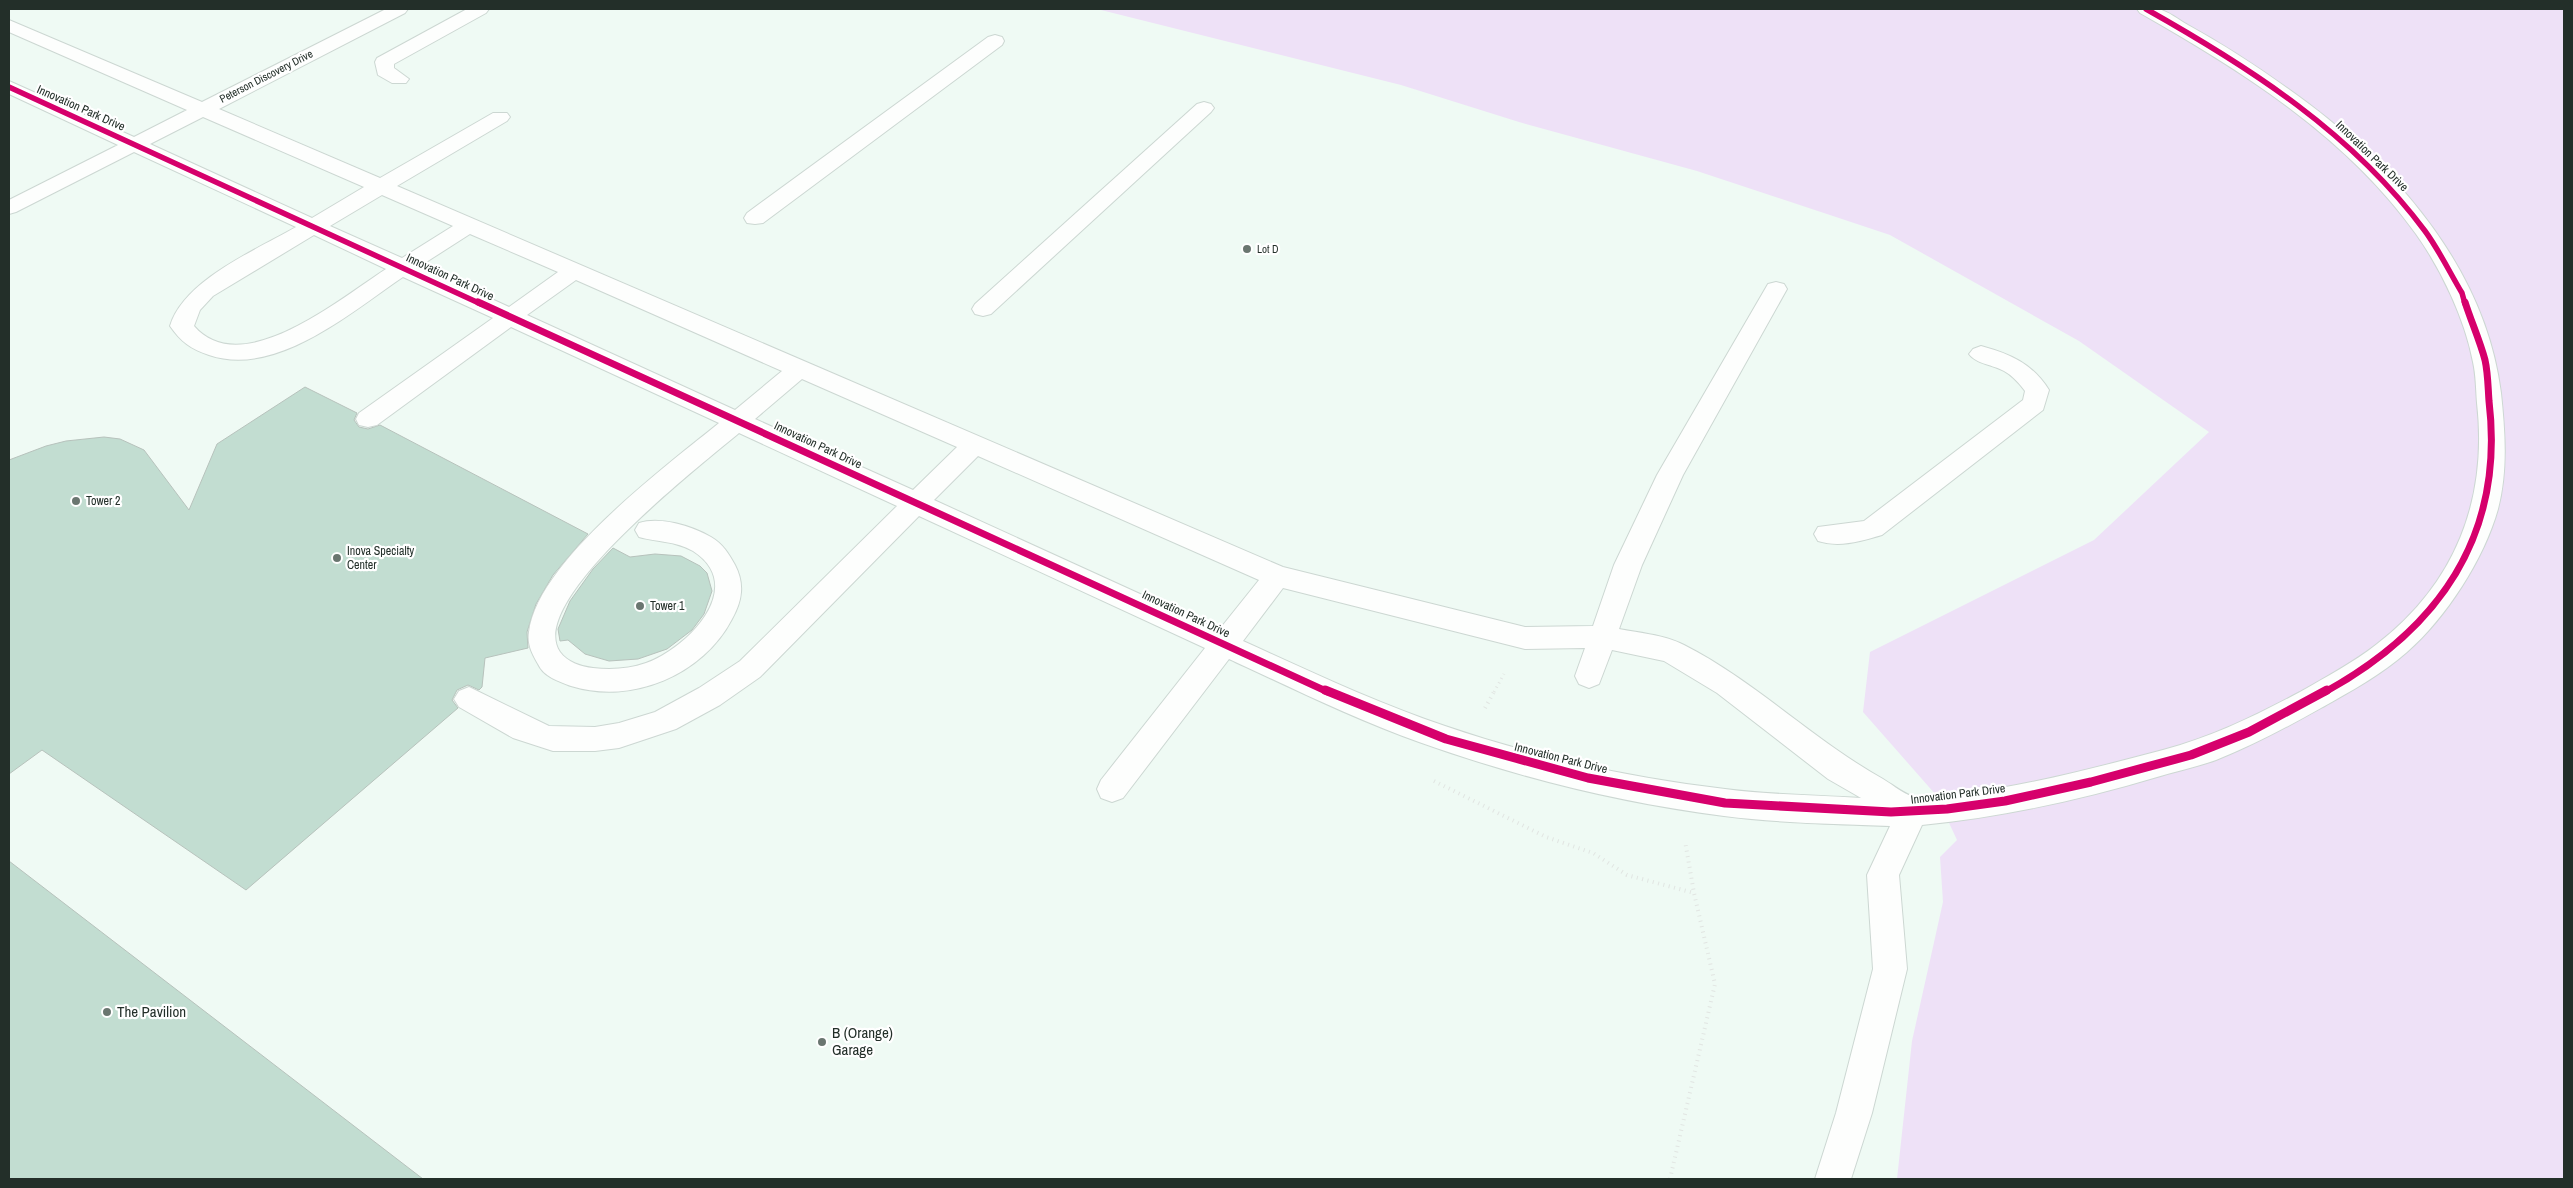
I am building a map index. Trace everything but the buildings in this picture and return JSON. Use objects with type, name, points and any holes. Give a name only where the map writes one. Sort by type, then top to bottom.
[{"type":"street","name":"Peterson Discovery Drive","points":[[9,208],[399,9]]},
{"type":"street","points":[[400,79],[386,71],[384,62],[480,9]]},
{"type":"street","name":"Innovation Park Drive","points":[[9,87],[1224,644],[1397,720],[1464,745],[1577,775],[1682,796],[1717,802],[1912,812],[1987,804],[2104,780],[2205,750],[2294,709],[2367,669],[2421,621],[2457,569],[2484,515],[2493,468],[2491,395],[2482,348],[2464,295],[2436,244],[2396,194],[2339,138],[2290,97],[2246,66],[2146,9]]},
{"type":"street","name":"Innovation Park Drive","points":[[9,25],[1277,576],[1525,638],[1603,636],[1671,651],[1727,685],[1839,770],[1912,812]]},
{"type":"street","points":[[755,218],[995,41]]},
{"type":"street","points":[[983,309],[1204,108]]},
{"type":"street","points":[[468,225],[311,328],[266,349],[238,353],[212,350],[189,337],[182,326],[185,312],[195,298],[379,186],[500,117]]},
{"type":"street","points":[[368,419],[574,271]]},
{"type":"street","points":[[1589,676],[1628,565],[1670,475],[1776,289]]},
{"type":"street","points":[[1827,534],[1852,534],[1873,528],[2034,404],[2037,390],[2024,372],[2011,363],[1980,354]]},
{"type":"street","points":[[648,530],[669,532],[693,538],[711,548],[720,560],[730,584],[724,609],[713,629],[691,653],[662,670],[628,680],[590,680],[564,672],[546,656],[541,626],[555,592],[580,560],[610,531],[799,369]]},
{"type":"street","points":[[469,698],[518,727],[545,738],[585,740],[628,734],[673,718],[712,696],[750,669],[914,502],[974,444]]},
{"type":"street","points":[[1112,789],[1277,576]]},
{"type":"street","points":[[1833,1179],[1854,1113],[1890,969],[1883,875],[1912,812]]},
{"type":"path","points":[[1447,787],[1546,838],[1593,854],[1627,875],[1694,893]]},
{"type":"path","points":[[1670,1179],[1715,984],[1694,893],[1684,837],[1682,796]]},
{"type":"shaded area","points":[[1097,9],[2564,9],[2564,1179],[1897,1179],[1912,1041],[1943,902],[1940,857],[1957,840],[1936,795],[1863,712],[1870,652],[2094,540],[2209,432],[2079,341],[1890,235],[1697,171],[1519,122],[1401,85]]},
{"type":"cycle path","points":[[9,87],[1319,688],[1409,726],[1526,763],[1650,791],[1737,804],[1864,812],[1918,812],[2005,801],[2120,775],[2205,751],[2277,718],[2360,671],[2386,653],[2410,632],[2430,610],[2458,568],[2474,538],[2484,511],[2493,452],[2493,433],[2485,360],[2462,293],[2426,232],[2380,177],[2327,127],[2269,83],[2207,43],[2146,9]]},
{"type":"place","name":"Lot D","points":[[1247,249]]},
{"type":"place","name":"Tower 2","points":[[76,501]]},
{"type":"place","name":"Inova Specialty Center","points":[[337,558]]},
{"type":"place","name":"Tower 1","points":[[640,606]]},
{"type":"place","name":"The Pavilion","points":[[107,1012]]},
{"type":"place","name":"B (Orange) Garage","points":[[822,1042]]}]
